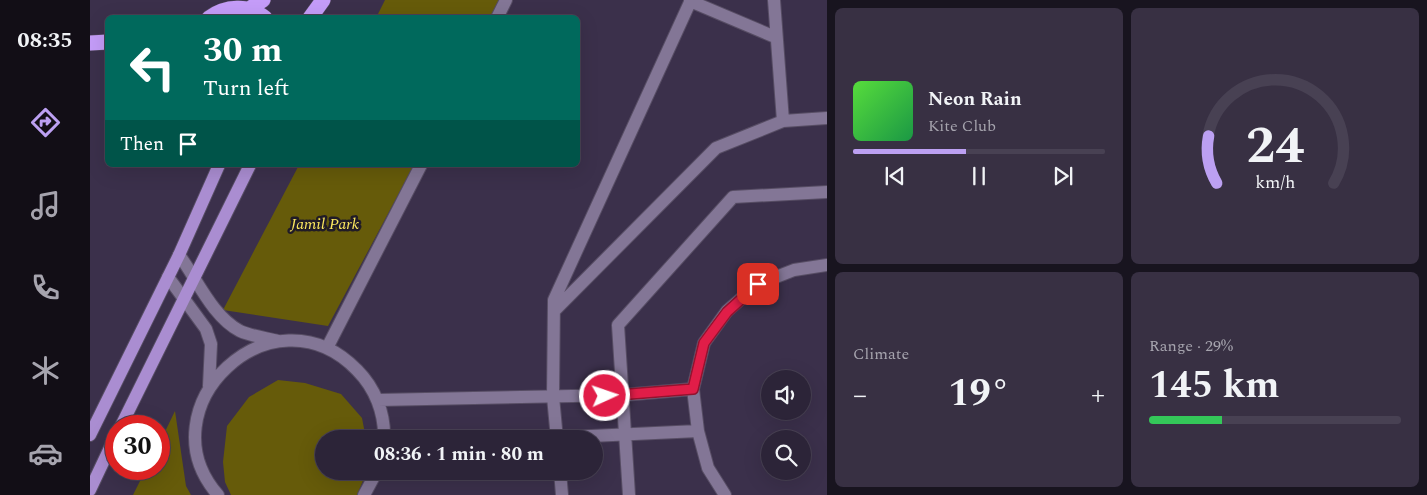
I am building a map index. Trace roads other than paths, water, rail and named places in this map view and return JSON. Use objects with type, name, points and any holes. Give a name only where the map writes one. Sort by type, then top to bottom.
[{"type":"highway","points":[[249,9],[263,0]]},
{"type":"highway","points":[[312,15],[323,0]]},
{"type":"highway","points":[[214,15],[222,10],[236,8],[249,9],[260,15]]},
{"type":"highway","points":[[90,43],[105,42]]},
{"type":"main road","points":[[91,430],[179,255],[218,167]]},
{"type":"main road","points":[[127,415],[249,167]]},
{"type":"main road","points":[[90,490],[105,458]]},
{"type":"street","points":[[498,15],[506,0]]},
{"type":"street","points":[[774,0],[775,36],[783,121]]},
{"type":"street","points":[[556,430],[553,397],[554,300],[690,1],[775,36]]},
{"type":"street","points":[[554,311],[716,148],[783,121],[827,118]]},
{"type":"street","points":[[326,348],[420,167]]},
{"type":"street","points":[[629,495],[618,324],[732,197],[827,192]]},
{"type":"street","points":[[179,255],[211,304],[240,330],[278,341],[302,341],[326,348],[348,360],[366,378],[378,400],[383,430]]},
{"type":"street","points":[[725,495],[708,468],[698,432],[693,389],[704,343],[727,312],[758,284],[794,270],[827,265]]},
{"type":"street","points":[[168,277],[186,298],[206,329],[211,344],[210,386]]},
{"type":"street","points":[[218,495],[211,487],[200,463],[196,437],[199,411],[210,386],[227,365],[251,349],[278,341]]},
{"type":"street","points":[[378,400],[623,395],[693,389]]},
{"type":"street","points":[[603,436],[698,432]]},
{"type":"street","points":[[364,495],[372,480]]},
{"type":"street","points":[[561,480],[562,495]]},
{"type":"park label","name":"Jamil Park","points":[[325,224]]}]
